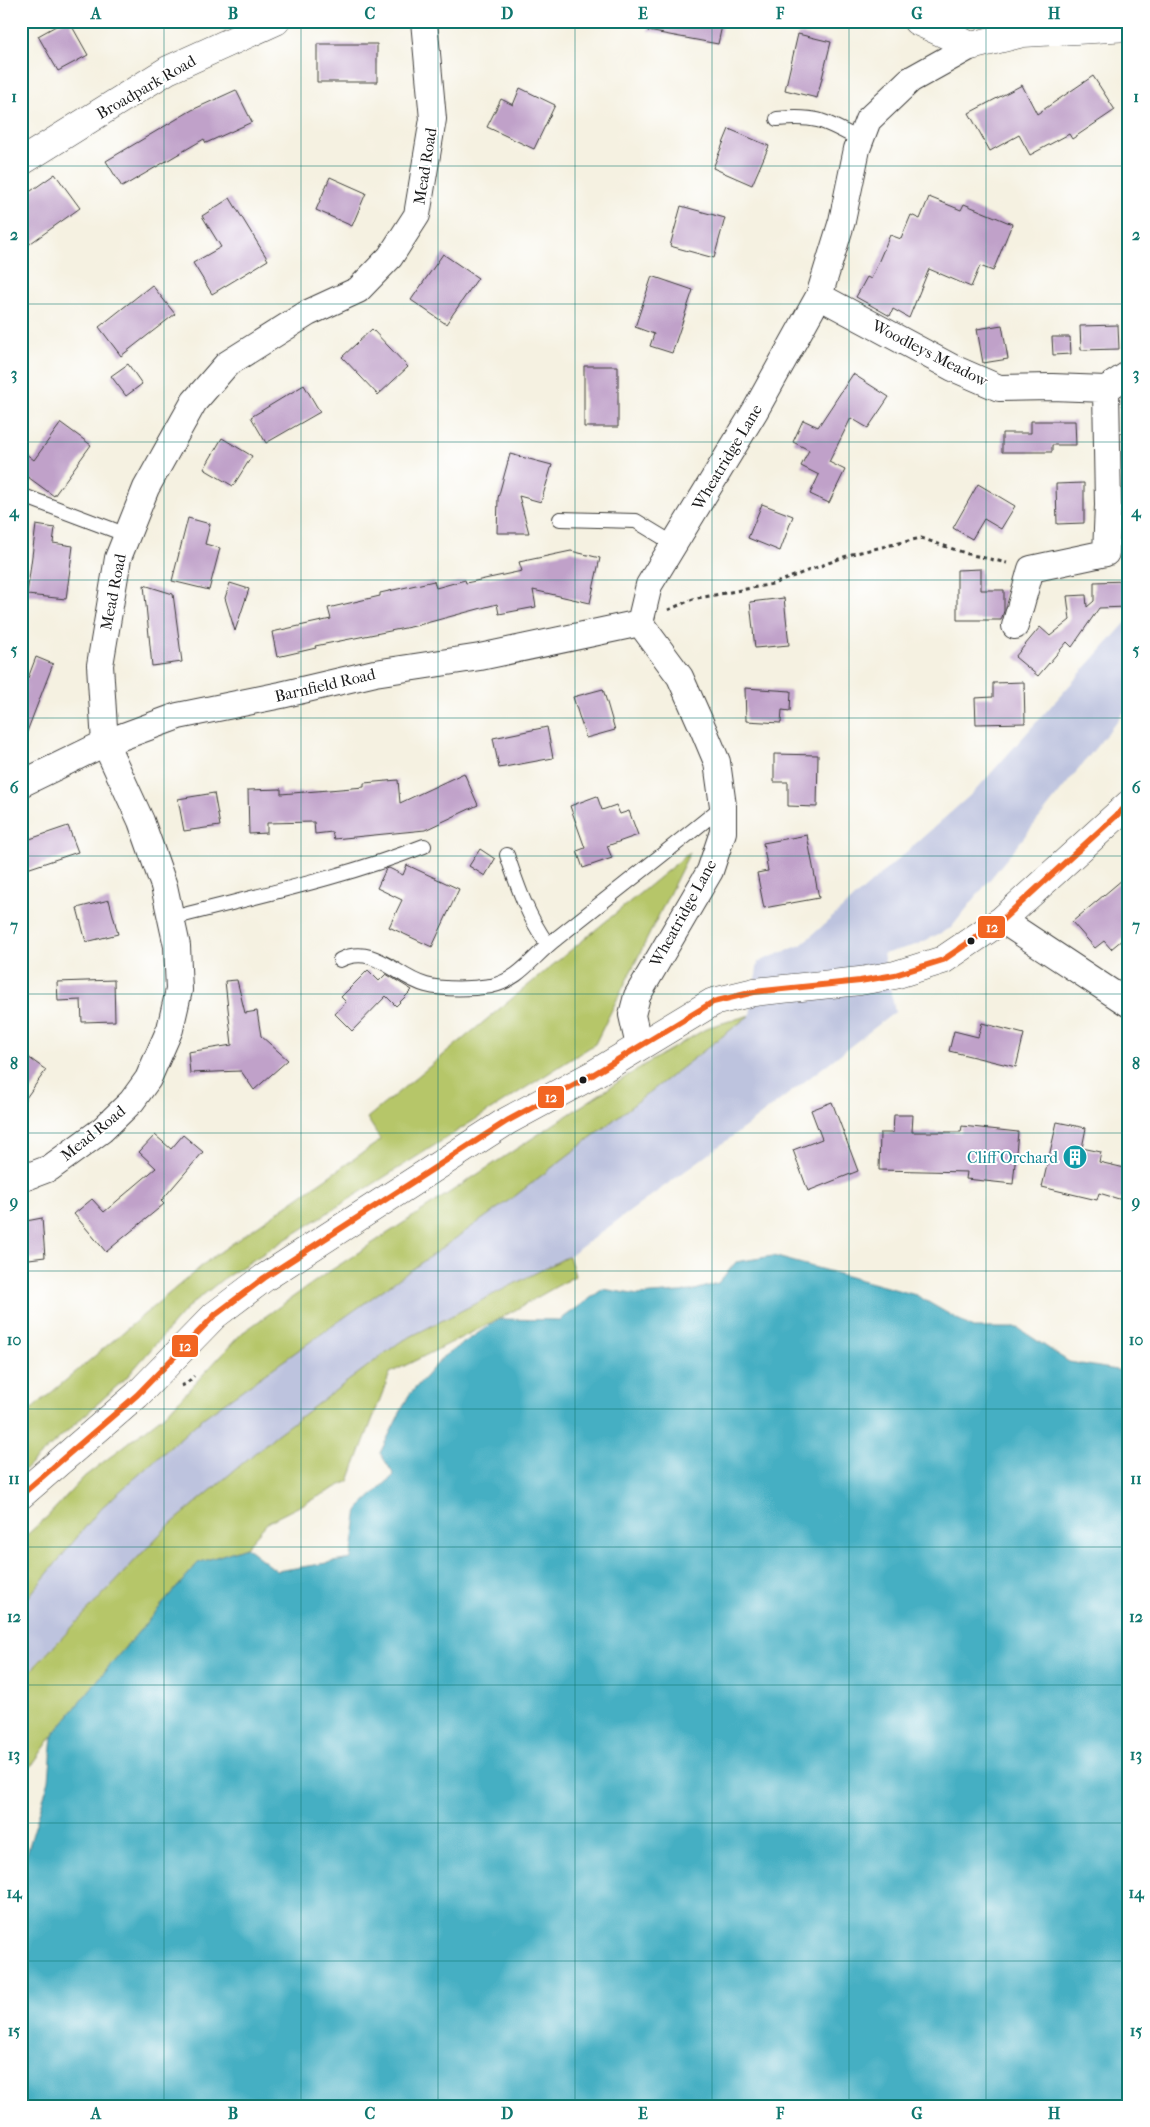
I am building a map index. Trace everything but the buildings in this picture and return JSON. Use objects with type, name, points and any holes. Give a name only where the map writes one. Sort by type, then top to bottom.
[{"type":"main road","name":"Broadpark Road","points":[[21,162],[168,70],[276,21]]},
{"type":"main road","points":[[917,21],[970,46]]},
{"type":"main road","name":"Wheatridge Lane","points":[[970,46],[1022,27],[1129,27]]},
{"type":"main road","points":[[21,1495],[137,1395],[215,1316],[264,1278],[507,1121],[594,1074],[713,1002],[754,992],[895,976],[943,960],[1002,920],[1129,804]]},
{"type":"street","name":"Mead Road","points":[[21,1179],[50,1168],[102,1130],[132,1101],[148,1079],[170,1029],[179,990],[177,946],[164,886],[141,821],[105,743],[100,665],[118,558],[146,488],[194,402],[228,364],[308,313],[358,290],[390,256],[418,214],[433,119],[424,21]]},
{"type":"street","name":"Wheatridge Lane","points":[[639,1046],[632,1015],[637,996],[710,871],[723,832],[723,806],[717,762],[680,678],[640,623],[649,585],[755,411],[819,296],[842,221],[857,149],[868,120],[910,80],[970,46]]},
{"type":"street","name":"Woodleys Meadow","points":[[819,296],[953,368],[999,388],[1106,389]]},
{"type":"street","points":[[1015,626],[1031,569],[1106,553],[1108,505],[1106,389],[1129,374]]},
{"type":"street","name":"Barnfield Road","points":[[21,784],[105,743],[178,716],[375,673],[480,657],[640,623]]},
{"type":"street","points":[[1002,920],[1129,1004]]},
{"type":"lane","points":[[776,119],[816,118],[860,140]]},
{"type":"lane","points":[[21,494],[127,535]]},
{"type":"lane","points":[[560,519],[636,521],[674,544]]},
{"type":"lane","points":[[340,960],[351,954],[371,956],[426,985],[450,987],[489,986],[515,977],[548,945],[723,806]]},
{"type":"lane","points":[[172,918],[320,880],[424,846]]},
{"type":"lane","points":[[507,855],[520,896],[535,926],[548,945]]},
{"type":"path","points":[[640,623],[693,599],[773,584],[852,554],[921,538],[968,554],[1031,569]]},
{"type":"shaded area","points":[[1129,619],[1129,706],[951,928],[916,945],[883,954],[895,1012],[748,1125],[569,1256],[400,1342],[163,1531],[21,1680],[21,1606],[29,1595],[21,1540],[47,1517],[84,1477],[167,1413],[242,1333],[324,1275],[644,1065],[709,1027],[750,1015],[758,962],[801,945],[975,791]]},
{"type":"green space","points":[[690,852],[595,1044],[223,1279],[188,1307],[126,1378],[21,1473],[21,1418],[210,1259],[381,1140],[367,1118]]},
{"type":"green space","points":[[750,1015],[515,1196],[203,1418],[101,1508],[21,1606],[21,1540],[47,1517],[84,1477],[167,1413],[242,1333],[324,1275],[644,1065],[709,1027]]},
{"type":"green space","points":[[569,1256],[575,1276],[499,1319],[390,1373],[349,1481],[268,1522],[246,1547],[198,1563],[110,1665],[53,1735],[21,1781],[21,1681],[163,1531],[276,1435],[400,1342]]},
{"type":"water","points":[[773,1256],[916,1295],[973,1328],[1018,1328],[1069,1362],[1129,1372],[1129,2106],[21,2106],[21,1873],[49,1780],[53,1735],[110,1665],[198,1563],[246,1547],[277,1571],[351,1559],[358,1509],[394,1475],[380,1453],[409,1395],[444,1356],[499,1319],[560,1320],[603,1289],[638,1295],[692,1291],[718,1283],[736,1262]]},
{"type":"transit line","name":"12","points":[[21,1495],[137,1395],[215,1315],[264,1278],[507,1121],[594,1074],[713,1002],[754,992],[860,981],[895,975],[943,960],[1002,920],[1129,804]]},
{"type":"place","name":"Cliff Orchard","points":[[1075,1157]]}]
